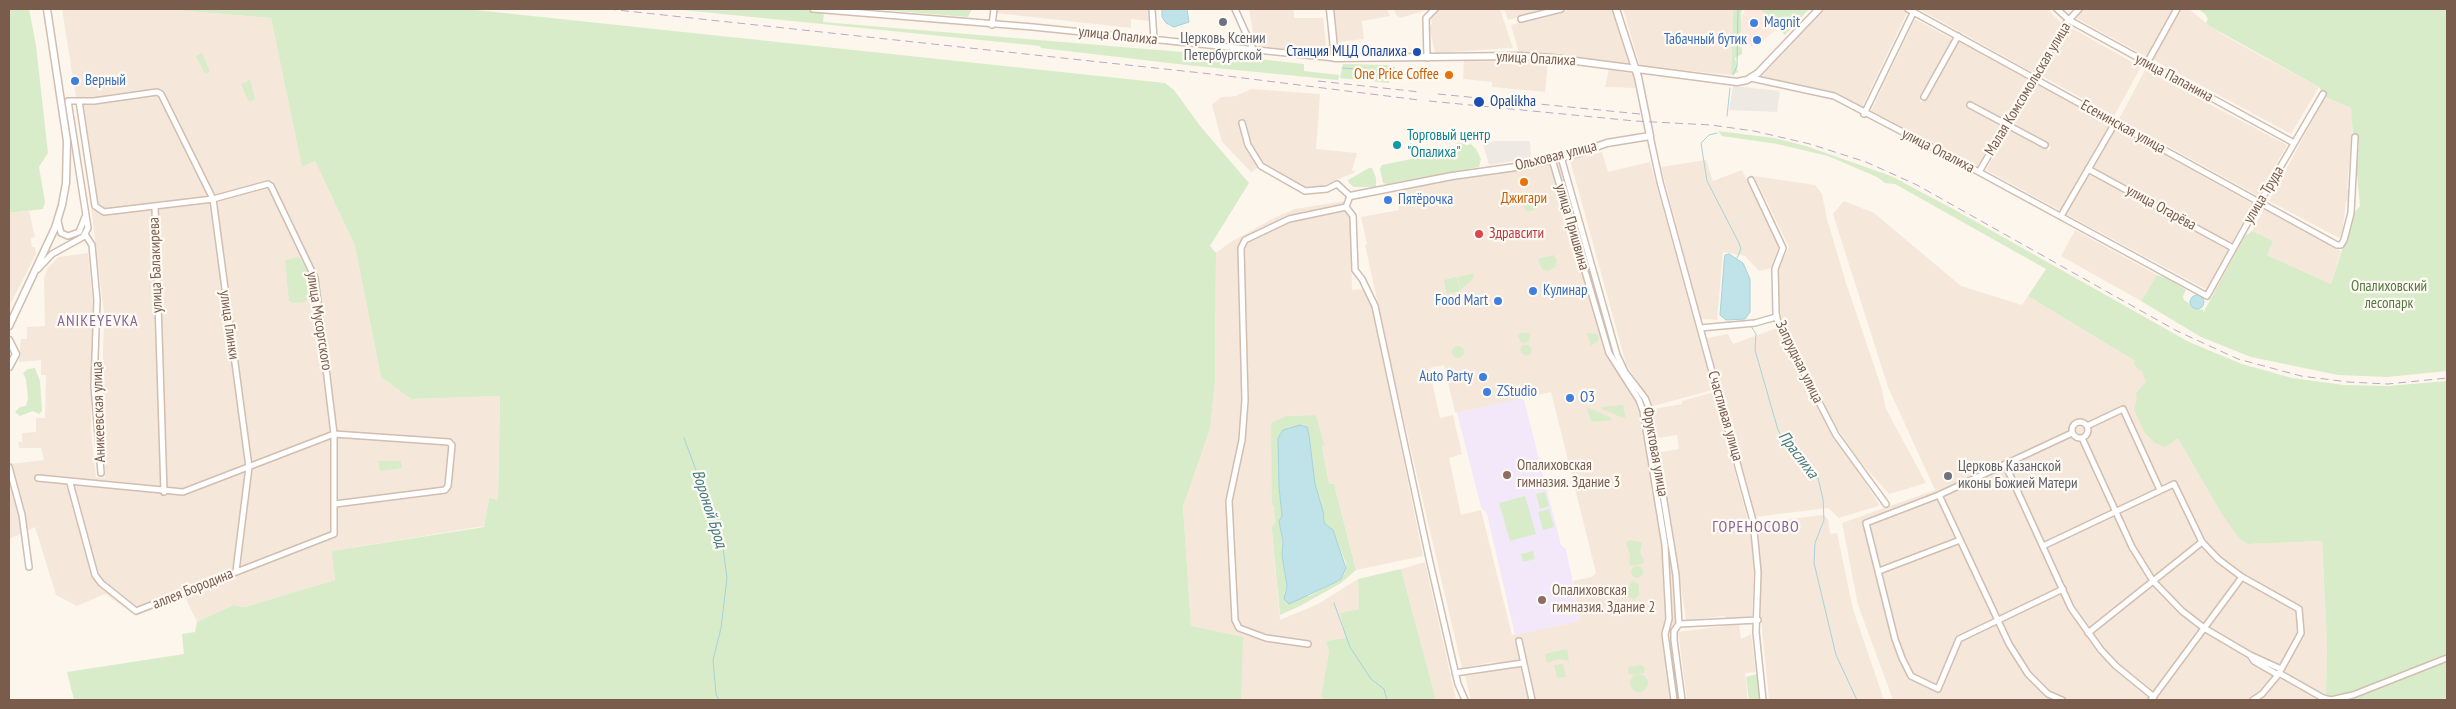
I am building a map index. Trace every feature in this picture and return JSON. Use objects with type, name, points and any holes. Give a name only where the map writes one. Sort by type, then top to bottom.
[{"type":"street","points":[[47,9],[67,156],[66,183],[58,224],[61,233],[65,236],[72,236],[82,228],[85,209]]},
{"type":"street","name":"улица Опалиха","points":[[813,9],[1033,27],[1335,58],[1544,58],[1737,82],[1751,78],[1834,96],[1864,114],[1979,172],[2208,296]]},
{"type":"street","points":[[992,25],[994,9]]},
{"type":"street","points":[[1152,9],[1154,40]]},
{"type":"street","points":[[1234,9],[1252,49]]},
{"type":"street","points":[[1330,9],[1335,58]]},
{"type":"street","points":[[1427,58],[1426,18],[1435,9]]},
{"type":"street","points":[[1521,20],[1561,9]]},
{"type":"street","points":[[1616,9],[1636,70],[1650,136]]},
{"type":"street","points":[[1751,78],[1819,9]]},
{"type":"street","name":"Есенинская улица","points":[[1908,9],[2337,245],[2341,245],[2344,240],[2351,213],[2355,137]]},
{"type":"street","name":"улица Папанина","points":[[2056,9],[2069,20],[2294,143]]},
{"type":"street","name":"Малая Комсомольская улица","points":[[1979,172],[2069,20],[2080,9]]},
{"type":"street","points":[[2147,63],[2177,9]]},
{"type":"street","points":[[1864,114],[1913,13]]},
{"type":"street","points":[[1924,97],[1958,36]]},
{"type":"street","name":"улица Глинки","points":[[79,101],[94,101],[157,92],[164,96],[213,199],[249,467],[236,571]]},
{"type":"street","name":"улица Труда","points":[[2208,296],[2233,248],[2323,94]]},
{"type":"street","name":"Аникеевская улица","points":[[79,101],[68,101],[88,228],[85,234],[92,246],[97,300],[94,386],[101,473]]},
{"type":"street","name":"улица Балакирева","points":[[79,101],[95,206],[104,212],[154,207],[164,492]]},
{"type":"street","points":[[1970,105],[2045,145]]},
{"type":"street","points":[[1242,123],[1248,145],[1261,166],[1266,170],[1305,192],[1327,189],[1337,184],[1349,198],[1346,206]]},
{"type":"street","points":[[2061,216],[2114,123]]},
{"type":"street","name":"Ольховая улица","points":[[1349,198],[1455,176],[1523,166],[1607,143],[1650,136]]},
{"type":"street","name":"Счастливая улица","points":[[1650,136],[1753,521],[1758,572],[1758,620],[1756,632],[1763,700]]},
{"type":"street","name":"Фруктовая улица","points":[[1561,157],[1617,355],[1625,372],[1645,398],[1649,408],[1676,574],[1679,624],[1674,631],[1674,640],[1682,700]]},
{"type":"street","name":"улица Пришвина","points":[[1552,159],[1609,353],[1644,411],[1666,553],[1669,619],[1665,634],[1674,700]]},
{"type":"street","name":"улица Огарёва","points":[[2088,169],[2233,248]]},
{"type":"street","name":"Запрудная улица","points":[[1751,180],[1784,248],[1775,269],[1776,318],[1836,435],[1886,504]]},
{"type":"street","name":"улица Мусоргского","points":[[213,199],[268,184],[272,186],[316,278],[334,434],[335,504]]},
{"type":"street","points":[[154,207],[213,199]]},
{"type":"street","points":[[1308,644],[1266,638],[1239,628],[1235,620],[1229,501],[1242,440],[1245,400],[1241,248],[1245,240],[1273,225],[1289,219],[1346,206]]},
{"type":"street","points":[[1346,206],[1354,216],[1355,270],[1362,279],[1375,306],[1455,672],[1464,700]]},
{"type":"street","points":[[9,326],[32,280],[59,216]]},
{"type":"street","points":[[32,280],[46,259],[85,234]]},
{"type":"street","points":[[1700,328],[1755,323],[1776,318]]},
{"type":"street","points":[[9,334],[16,354],[9,367]]},
{"type":"street","points":[[2082,438],[2078,439],[2072,433],[2071,428],[2078,422],[2087,426],[2123,409],[2160,490]]},
{"type":"street","points":[[2082,438],[2088,431],[2087,426]]},
{"type":"street","points":[[2063,589],[1960,639],[1938,689],[1912,676],[1895,639],[1866,523],[1939,495],[2072,433]]},
{"type":"street","points":[[38,478],[164,492],[189,490],[334,434],[449,442],[452,446],[448,486],[445,490],[335,504]]},
{"type":"street","points":[[2082,438],[2132,547],[2153,581],[2182,612],[2204,628],[2250,655],[2254,661],[2279,672],[2323,698],[2331,700],[2353,696],[2447,658]]},
{"type":"street","points":[[2005,464],[2071,608],[2088,633],[2116,666],[2153,698],[2242,577]]},
{"type":"street","points":[[9,467],[22,515],[29,567]]},
{"type":"street","name":"аллея Бородина","points":[[70,483],[95,576],[136,611],[334,534],[335,504]]},
{"type":"street","points":[[2043,546],[2174,484],[2202,542],[2218,559],[2242,577],[2300,609],[2301,633],[2279,672],[2262,694],[2254,700]]},
{"type":"street","points":[[1939,495],[2009,644],[2028,674],[2048,694],[2062,700]]},
{"type":"street","points":[[1879,571],[1960,540]]},
{"type":"street","points":[[2088,633],[2202,542]]},
{"type":"street","points":[[1679,624],[1758,620]]},
{"type":"street","points":[[1519,641],[1532,700]]},
{"type":"street","points":[[1455,672],[1523,663]]},
{"type":"shaded area","points":[[62,9],[164,9],[271,18],[302,166],[315,161],[355,246],[381,377],[411,399],[500,396],[498,501],[489,498],[484,526],[333,551],[335,580],[245,607],[233,605],[197,622],[185,597],[136,616],[105,594],[77,606],[56,595],[35,527],[9,539],[9,464],[44,460],[41,448],[19,448],[18,442],[22,442],[22,433],[36,432],[36,418],[45,418],[46,375],[41,375],[41,360],[19,362],[21,339],[27,339],[27,327],[45,326],[44,278],[47,269],[58,257],[88,253],[93,302],[91,430],[96,477],[105,478],[101,429],[104,313],[91,206],[93,205]]},
{"type":"shaded area","points":[[996,9],[1148,9],[1149,21],[1131,19],[1131,28],[996,13]]},
{"type":"shaded area","points":[[1249,9],[1294,9],[1294,18],[1323,18],[1327,55],[1255,45]]},
{"type":"shaded area","points":[[1334,9],[1387,9],[1390,16],[1362,21],[1364,39],[1338,42]]},
{"type":"shaded area","points":[[1394,9],[1429,9],[1401,18],[1396,15]]},
{"type":"shaded area","points":[[1440,9],[1500,9],[1513,48],[1435,53],[1429,26],[1432,24],[1430,17]]},
{"type":"shaded area","points":[[1504,9],[1550,9],[1508,20]]},
{"type":"shaded area","points":[[1573,9],[1612,9],[1629,65],[1553,54],[1519,52],[1511,25]]},
{"type":"shaded area","points":[[1623,9],[1733,9],[1731,75],[1640,66]]},
{"type":"shaded area","points":[[1746,9],[1760,9],[1778,28],[1757,46],[1755,44],[1752,47],[1740,34],[1742,15]]},
{"type":"shaded area","points":[[1824,9],[1902,9],[1907,13],[1862,107],[1833,92],[1801,85],[1799,88],[1762,76]]},
{"type":"shaded area","points":[[1919,9],[2048,9],[2061,23],[2032,72]]},
{"type":"shaded area","points":[[2084,9],[2174,9],[2147,57],[2076,18]]},
{"type":"shaded area","points":[[2180,9],[2189,9],[2211,27],[2232,40],[2319,87],[2291,134],[2152,59]]},
{"type":"shaded area","points":[[1915,19],[1952,39],[1920,101],[1923,102],[1956,42],[1960,42],[2027,79],[1978,166],[1871,111]]},
{"type":"shaded area","points":[[2068,26],[2141,67],[2114,116],[2040,75]]},
{"type":"shaded area","points":[[1464,61],[1548,62],[1545,92],[1492,87],[1492,82],[1463,79]]},
{"type":"shaded area","points":[[1609,69],[1633,74],[1636,88],[1605,87]]},
{"type":"shaded area","points":[[2145,70],[2287,145],[2258,196],[2119,119]]},
{"type":"shaded area","points":[[2036,83],[2110,124],[2061,211],[1986,170],[2010,128],[2049,151],[2051,147],[2012,125]]},
{"type":"shaded area","points":[[1733,86],[1780,91],[1777,112],[1729,110]]},
{"type":"shaded area","points":[[1251,89],[1320,94],[1316,149],[1357,153],[1352,170],[1356,172],[1317,188],[1299,186],[1263,165],[1251,172],[1222,142],[1212,105],[1221,97],[1236,96]]},
{"type":"shaded area","points":[[2325,97],[2351,108],[2353,119],[2347,189],[2350,189],[2349,202],[2346,201],[2342,236],[2339,238],[2269,201]]},
{"type":"shaded area","points":[[2115,127],[2253,204],[2231,244],[2092,168]]},
{"type":"shaded area","points":[[1496,141],[1530,141],[1531,158],[1489,165],[1483,144]]},
{"type":"shaded area","points":[[1602,152],[1608,172],[1650,162],[1713,390],[1653,406],[1626,364],[1570,160]]},
{"type":"shaded area","points":[[1559,160],[1616,359],[1648,406],[1675,575],[1678,622],[1671,628],[1669,637],[1678,700],[1471,700],[1465,676],[1519,666],[1518,660],[1502,664],[1492,662],[1462,668],[1393,373],[1365,245],[1367,244],[1361,217],[1399,210],[1396,195],[1405,193],[1405,188]],"holes":[[[1444,365],[1455,412],[1551,392],[1596,573],[1592,577],[1573,581],[1580,619],[1575,622],[1512,635],[1481,510],[1461,515],[1449,458],[1462,454],[1453,415],[1440,418],[1429,368]]]},
{"type":"shaded area","points":[[1706,160],[1713,181],[1742,170],[1779,246],[1771,268],[1759,271],[1745,256],[1723,252],[1717,320],[1701,319],[1661,167]]},
{"type":"shaded area","points":[[2088,173],[2229,249],[2209,291],[2066,214]]},
{"type":"shaded area","points":[[1754,176],[1815,185],[1822,194],[1827,219],[1846,283],[1881,386],[1886,409],[1926,483],[1889,494],[1859,460],[1836,427],[1781,320],[1777,271],[1789,247]]},
{"type":"shaded area","points":[[1350,200],[1352,290],[1365,289],[1373,310],[1423,556],[1356,570],[1334,484],[1329,484],[1316,415],[1286,416],[1272,505],[1274,505],[1275,524],[1272,525],[1272,531],[1280,620],[1318,604],[1358,579],[1359,609],[1340,613],[1345,638],[1326,641],[1329,652],[1321,696],[1323,700],[1241,700],[1241,683],[1191,626],[1183,507],[1210,429],[1215,382],[1216,253],[1229,243],[1276,217],[1295,209]]},
{"type":"shaded area","points":[[1844,201],[1874,213],[1961,286],[2022,305],[2028,296],[2135,361],[2248,544],[2322,541],[2327,645],[2326,692],[2322,700],[1893,700],[1858,605],[1842,523],[1935,490],[1888,387],[1833,214]]},
{"type":"shaded area","points":[[2264,209],[2341,251],[2331,284],[2267,255],[2252,231]]},
{"type":"shaded area","points":[[29,211],[35,237],[31,238],[32,247],[35,247],[36,254],[9,307],[9,213]]},
{"type":"shaded area","points":[[2075,230],[2157,275],[2141,301],[2061,256]]},
{"type":"shaded area","points":[[1777,328],[1812,399],[1879,504],[1878,506],[1839,518],[1828,508],[1755,517],[1707,338],[1728,334],[1733,344]]},
{"type":"shaded area","points":[[1714,392],[1750,529],[1754,569],[1752,617],[1725,618],[1725,616],[1686,620],[1661,452],[1679,449],[1677,435],[1658,438],[1654,409],[1682,404],[1682,401]]},
{"type":"shaded area","name":"Опалиховская гимназия. Здание 3","points":[[1521,398],[1524,400],[1561,545],[1566,549],[1580,619],[1575,622],[1515,635],[1487,514],[1481,507],[1457,413]]},
{"type":"shaded area","points":[[1823,515],[1828,519],[1830,534],[1837,533],[1853,609],[1884,700],[1769,700],[1761,618],[1758,523]]},
{"type":"shaded area","points":[[1425,562],[1456,699],[1461,700],[1436,700],[1401,569]]},
{"type":"shaded area","points":[[1739,624],[1741,639],[1751,634],[1756,672],[1745,673],[1748,700],[1687,700],[1678,632]]},
{"type":"green space","points":[[9,9],[29,9],[36,45],[48,153],[39,167],[45,202],[43,209],[9,213]]},
{"type":"green space","points":[[164,9],[466,9],[1165,83],[1174,90],[1201,127],[1249,183],[1210,246],[1216,253],[1215,382],[1210,429],[1183,507],[1191,626],[1243,637],[1241,700],[74,700],[67,672],[184,654],[182,634],[195,632],[197,622],[233,605],[245,607],[335,580],[332,551],[484,527],[489,498],[498,500],[500,396],[411,399],[381,377],[355,246],[315,161],[302,167],[271,18]]},
{"type":"green space","points":[[673,9],[795,9],[824,12],[823,22],[1206,54],[1206,58],[1220,59],[1222,55],[1304,64],[1304,71],[1339,75],[1338,80],[1195,66],[1041,48],[1040,46]]},
{"type":"green space","points":[[871,9],[972,9],[968,17]]},
{"type":"green space","points":[[1733,9],[1743,9],[1741,13],[1741,32],[1736,38],[1736,44],[1742,48],[1742,54],[1735,58],[1738,72],[1731,75]]},
{"type":"green space","points":[[1760,9],[1809,9],[1785,35]]},
{"type":"green space","name":"Опалиховский лесопарк","points":[[2198,9],[2447,9],[2447,371],[2387,377],[2338,375],[2251,357],[2201,337],[2141,301],[2157,275],[2169,279],[2186,290],[2183,296],[2184,300],[2197,309],[2203,310],[2203,313],[2245,236],[2252,231],[2273,241],[2267,255],[2331,284],[2354,213],[2360,206],[2356,164],[2359,145],[2357,137],[2353,136],[2351,108],[2325,97],[2319,87],[2211,27],[2206,23],[2208,19],[2205,14]]},
{"type":"green space","points":[[202,53],[210,72],[205,74],[196,56]]},
{"type":"green space","points":[[1343,64],[1386,65],[1395,67],[1395,74],[1390,77],[1389,83],[1340,78]]},
{"type":"green space","points":[[250,80],[255,99],[249,102],[241,84]]},
{"type":"green space","points":[[1718,131],[1774,138],[1806,146],[1891,176],[2189,342],[2242,364],[2292,378],[2344,385],[2388,386],[2447,381],[2447,700],[2322,700],[2326,692],[2327,645],[2322,541],[2248,544],[2239,538],[2222,514],[2178,438],[2165,447],[2155,443],[2144,432],[2134,409],[2137,399],[2136,393],[2146,382],[2142,372],[2134,365],[2135,361],[2028,296],[2046,269],[1895,184],[1885,183],[1877,177],[1828,156],[1777,144],[1722,136]]},
{"type":"green space","points":[[1457,142],[1467,145],[1471,144],[1476,149],[1481,159],[1479,167],[1387,184],[1383,183],[1380,169],[1382,165],[1456,150]]},
{"type":"green space","points":[[1372,168],[1376,178],[1376,187],[1354,187],[1349,183],[1348,180]]},
{"type":"green space","points":[[1534,194],[1538,203],[1534,210],[1527,212],[1523,205]]},
{"type":"green space","points":[[1554,255],[1557,261],[1555,267],[1548,271],[1542,269],[1538,259]]},
{"type":"green space","points":[[298,257],[307,271],[311,297],[304,302],[293,303],[289,301],[285,260]]},
{"type":"green space","points":[[1475,273],[1472,280],[1460,290],[1458,277]]},
{"type":"green space","points":[[1457,277],[1460,291],[1447,294],[1444,280]]},
{"type":"green space","points":[[1530,333],[1529,342],[1522,343],[1517,335]]},
{"type":"green space","points":[[1587,333],[1597,334],[1599,340],[1591,346]]},
{"type":"green space","points":[[1526,344],[1532,350],[1526,356],[1520,350]]},
{"type":"green space","points":[[1456,346],[1460,346],[1464,352],[1460,358],[1456,358],[1452,354],[1452,350]]},
{"type":"green space","points":[[35,368],[40,381],[42,411],[39,414],[33,411],[20,416],[15,412],[20,407],[26,406],[28,399],[26,379],[23,373],[28,369]]},
{"type":"green space","points":[[1623,405],[1626,419],[1602,409],[1602,407]]},
{"type":"green space","points":[[1587,407],[1611,418],[1612,420],[1591,422]]},
{"type":"green space","points":[[1316,415],[1324,445],[1322,446],[1329,484],[1334,484],[1356,570],[1341,583],[1280,615],[1272,531],[1272,525],[1275,524],[1274,506],[1272,505],[1271,423],[1286,416]],"holes":[[[1300,425],[1304,425],[1309,435],[1315,484],[1324,515],[1323,518],[1325,524],[1333,531],[1346,563],[1345,573],[1341,579],[1309,596],[1284,593],[1287,586],[1279,521],[1282,516],[1279,487],[1278,438]]]},
{"type":"green space","points":[[378,461],[401,461],[402,468],[380,471]]},
{"type":"green space","points":[[1545,492],[1549,506],[1540,509],[1536,494]]},
{"type":"green space","points":[[1525,496],[1536,534],[1510,541],[1499,503]]},
{"type":"green space","points":[[1549,509],[1554,527],[1543,530],[1538,512]]},
{"type":"green space","points":[[1629,540],[1642,542],[1640,552],[1644,561],[1642,564],[1631,566],[1629,563],[1630,555],[1626,544]]},
{"type":"green space","points":[[1533,551],[1535,559],[1523,562],[1521,554]]},
{"type":"green space","points":[[1637,566],[1643,572],[1637,578],[1631,572]]},
{"type":"green space","points":[[1401,569],[1436,700],[1323,700],[1321,696],[1329,652],[1326,641],[1345,638],[1340,613],[1359,609],[1358,579]]},
{"type":"green space","points":[[1632,581],[1639,584],[1639,595],[1634,600],[1624,594]]},
{"type":"green space","points":[[1567,649],[1569,661],[1559,659],[1547,663],[1545,654]]},
{"type":"green space","points":[[1563,664],[1566,677],[1557,678],[1554,665]]},
{"type":"green space","points":[[1641,665],[1645,668],[1644,673],[1631,675],[1628,673],[1629,667]]},
{"type":"green space","points":[[1639,674],[1645,677],[1648,683],[1645,689],[1639,692],[1633,689],[1630,683],[1633,677]]},
{"type":"green space","points":[[1757,674],[1760,700],[1749,700],[1746,677]]},
{"type":"water","points":[[1162,9],[1187,9],[1189,22],[1174,27],[1166,23],[1162,17]]},
{"type":"water","points":[[1729,254],[1743,263],[1750,279],[1750,312],[1745,319],[1726,320],[1720,315],[1725,255]]},
{"type":"water","points":[[2197,295],[2202,297],[2204,302],[2202,307],[2197,309],[2192,307],[2190,302],[2192,297]]},
{"type":"water","points":[[1300,425],[1307,427],[1309,435],[1315,484],[1324,515],[1323,518],[1325,524],[1333,530],[1346,568],[1341,579],[1289,604],[1284,599],[1287,586],[1279,521],[1282,516],[1279,487],[1278,438],[1283,430]]},
{"type":"waterway","name":"Праслиха","points":[[1733,75],[1737,66],[1738,9]]},
{"type":"waterway","points":[[1342,68],[1374,70]]},
{"type":"waterway","name":"Праслиха","points":[[1727,116],[1730,88]]},
{"type":"waterway","name":"Праслиха","points":[[1717,133],[1709,135],[1701,143],[1707,181],[1739,243],[1741,249],[1737,258]]},
{"type":"waterway","name":"Праслиха","points":[[1751,326],[1756,334],[1755,350],[1778,430],[1786,443],[1818,478],[1823,499],[1824,520],[1815,543],[1814,563],[1836,655],[1857,700]]},
{"type":"waterway","name":"Вороной Брод","points":[[684,438],[722,540],[727,578],[721,628],[713,660],[716,694],[719,700]]},
{"type":"waterway","points":[[1334,603],[1350,647],[1371,679],[1384,689],[1387,700]]},
{"type":"railway","points":[[608,9],[1211,74],[1419,100]]},
{"type":"railway","points":[[1318,81],[1420,92]]},
{"type":"railway","points":[[1438,94],[1640,114]]},
{"type":"railway","points":[[1429,101],[1635,121],[1711,125],[1754,131],[1810,144],[1866,162],[1917,185],[2177,331],[2238,359],[2301,376],[2348,382],[2388,384],[2447,378]]},
{"type":"place","name":"Церковь Ксении Петербургской","points":[[1223,22]]},
{"type":"place","name":"Magnit","points":[[1754,23]]},
{"type":"place","name":"Табачный бутик","points":[[1757,40]]},
{"type":"place","name":"Станция МЦД Опалиха","points":[[1417,52]]},
{"type":"place","name":"One Price Coffee","points":[[1449,75]]},
{"type":"place","name":"Верный","points":[[75,81]]},
{"type":"place","name":"Opalikha","points":[[1479,102]]},
{"type":"place","name":"Торговый центр \"Опалиха\"","points":[[1397,145]]},
{"type":"place","name":"Джигари","points":[[1524,182]]},
{"type":"place","name":"Пятёрочка","points":[[1388,200]]},
{"type":"place","name":"Здравсити","points":[[1479,234]]},
{"type":"place","name":"Кулинар","points":[[1533,291]]},
{"type":"place","name":"Food Mart","points":[[1498,301]]},
{"type":"place","name":"Auto Party","points":[[1483,377]]},
{"type":"place","name":"ZStudio","points":[[1487,392]]},
{"type":"place","name":"О3","points":[[1570,398]]},
{"type":"place","name":"Опалиховская гимназия. Здание 3","points":[[1507,475]]},
{"type":"place","name":"Церковь Казанской иконы Божией Матери","points":[[1948,476]]},
{"type":"place","name":"Опалиховская гимназия. Здание 2","points":[[1542,600]]},
{"type":"district","name":"ANIKEYEVKA","points":[[98,321]]},
{"type":"district","name":"ГОРЕНОСОВО","points":[[1756,527]]}]
